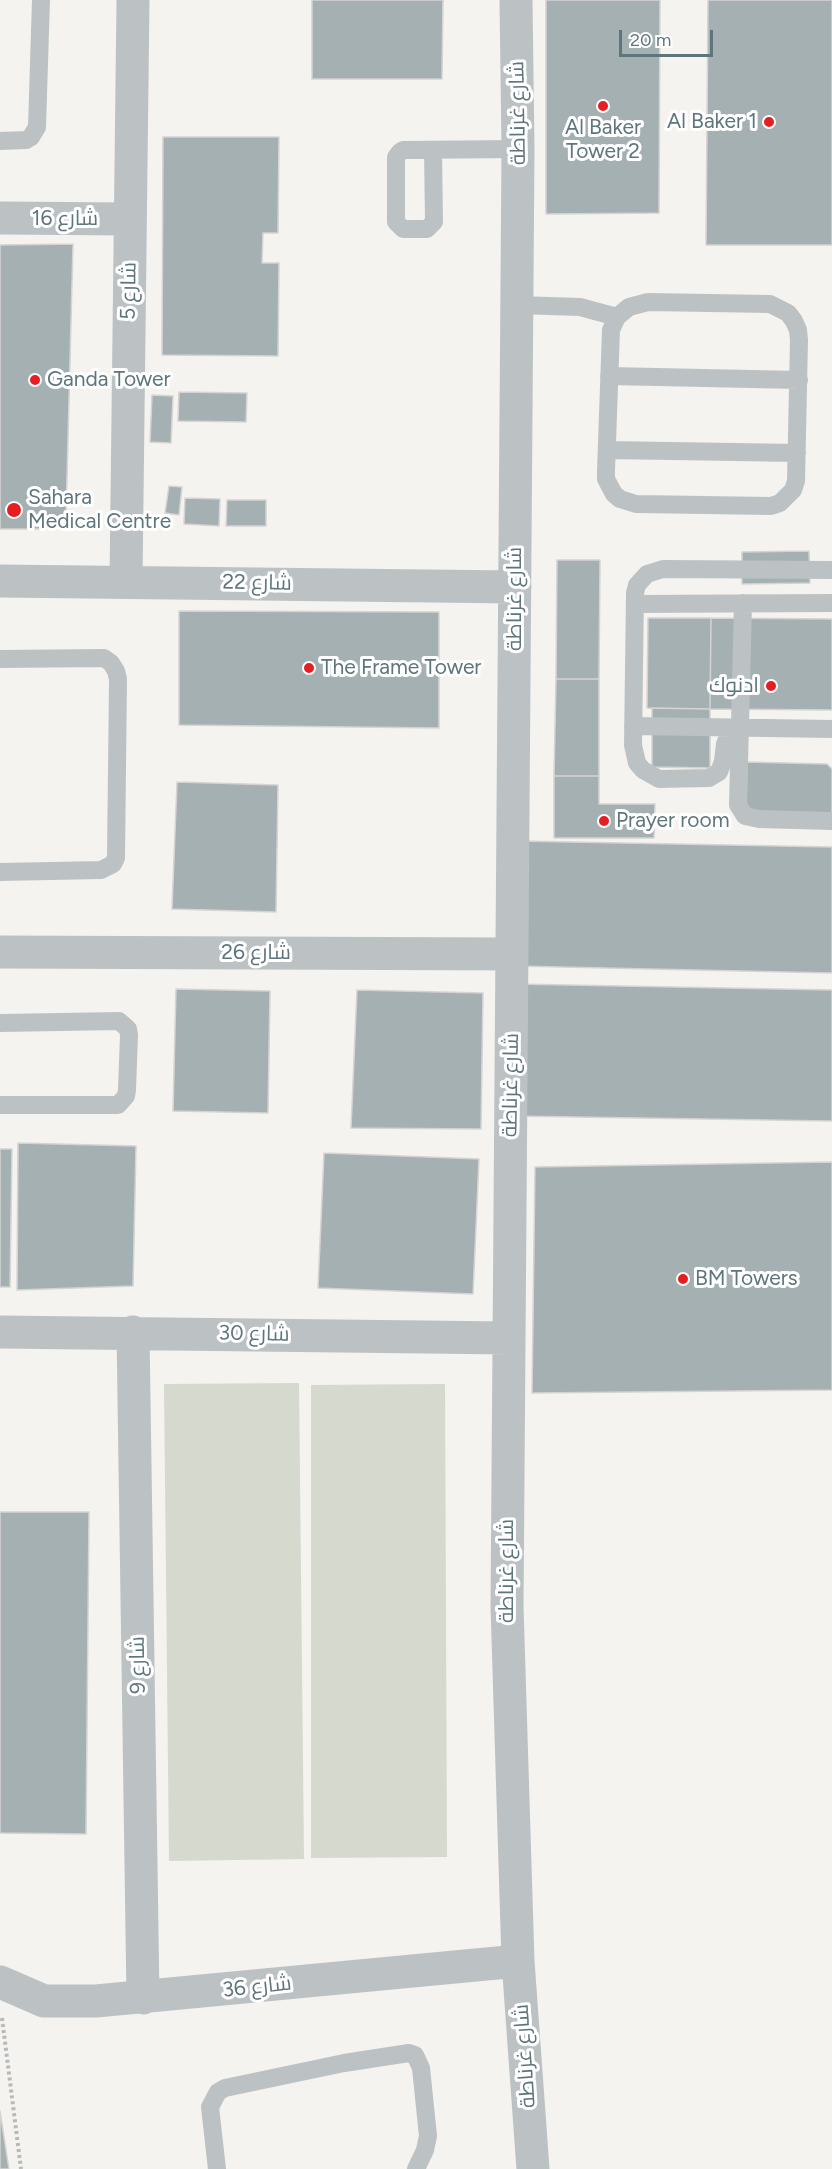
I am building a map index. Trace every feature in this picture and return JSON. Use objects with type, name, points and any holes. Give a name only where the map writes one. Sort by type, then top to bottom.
[{"type":"street","name":"شارع 5","points":[[126,582],[133,0]]},
{"type":"street","name":"شارع غرناطة","points":[[516,0],[518,149],[507,1617],[518,1961],[533,2169]]},
{"type":"street","name":"شارع 16","points":[[0,218],[130,219]]},
{"type":"street","name":"شارع 22","points":[[0,581],[515,587]]},
{"type":"street","name":"شارع 26","points":[[0,952],[512,954]]},
{"type":"street","name":"شارع 30","points":[[0,1332],[509,1338]]},
{"type":"street","name":"شارع 9","points":[[133,1332],[143,1998]]},
{"type":"street","name":"شارع 36","points":[[1,1998],[96,2001],[143,1998],[518,1961]]},
{"type":"lane","points":[[0,141],[26,140],[31,137],[37,127],[41,0]]},
{"type":"lane","points":[[433,150],[518,149]]},
{"type":"lane","points":[[648,303],[760,304],[779,308],[788,313],[798,330],[796,481],[793,490],[780,503],[771,506],[636,504],[620,499],[609,487],[606,479],[611,330],[617,317],[629,307],[648,303]]},
{"type":"lane","points":[[517,305],[580,307],[617,317]]},
{"type":"lane","points":[[609,376],[799,380]]},
{"type":"lane","points":[[607,450],[797,453]]},
{"type":"lane","points":[[740,729],[729,735],[719,772],[709,778],[659,779],[650,776],[637,763],[634,754],[633,726],[637,585],[647,573],[663,568],[832,570]]},
{"type":"lane","points":[[743,603],[738,805],[745,816],[759,819],[832,821]]},
{"type":"lane","points":[[635,604],[832,603]]},
{"type":"lane","points":[[0,659],[104,658],[116,670],[118,679],[116,858],[113,864],[101,870],[0,872]]},
{"type":"lane","points":[[633,726],[832,729]]},
{"type":"lane","points":[[0,1023],[119,1021],[128,1029],[129,1035],[127,1090],[126,1096],[118,1106],[0,1105]]},
{"type":"lane","points":[[217,2169],[210,2107],[218,2092],[225,2088],[344,2063],[409,2053],[415,2055],[421,2068],[428,2136],[425,2150],[416,2169]]},
{"type":"path","points":[[1,1998],[21,2169]]},
{"type":"shaded area","points":[[299,1383],[304,1859],[169,1861],[164,1384]]},
{"type":"shaded area","points":[[445,1384],[447,1857],[311,1858],[311,1385]]},
{"type":"building","points":[[312,0],[443,0],[442,79],[312,79]]},
{"type":"building","name":"Al Baker Tower 2","points":[[546,0],[660,0],[659,213],[546,214]]},
{"type":"building","name":"Al Baker 1","points":[[708,0],[832,0],[832,245],[706,245]]},
{"type":"building","points":[[163,137],[279,137],[278,233],[263,233],[262,263],[279,263],[278,356],[162,355]]},
{"type":"building","name":"Ganda Tower","points":[[73,244],[66,516],[54,529],[0,529],[0,245]]},
{"type":"building","points":[[179,392],[247,393],[246,422],[178,421]]},
{"type":"building","points":[[152,395],[173,396],[171,443],[150,442]]},
{"type":"building","points":[[169,486],[182,487],[179,515],[165,513]]},
{"type":"building","points":[[185,498],[220,499],[219,526],[184,524]]},
{"type":"building","points":[[227,500],[266,500],[266,526],[226,526]]},
{"type":"building","points":[[809,551],[810,583],[742,584],[742,552]]},
{"type":"building","points":[[557,560],[600,560],[599,679],[556,679]]},
{"type":"building","name":"The Frame Tower","points":[[179,611],[439,612],[439,728],[179,725]]},
{"type":"building","points":[[648,618],[711,618],[710,709],[647,708]]},
{"type":"building","name":"ادنوك","points":[[711,618],[832,619],[832,710],[710,709]]},
{"type":"building","points":[[556,679],[599,679],[599,776],[554,776]]},
{"type":"building","points":[[652,708],[710,709],[710,768],[652,767]]},
{"type":"building","points":[[747,762],[827,764],[832,769],[832,814],[746,811]]},
{"type":"building","name":"Prayer room","points":[[554,776],[599,776],[599,804],[655,804],[654,838],[554,838]]},
{"type":"building","points":[[177,782],[278,785],[276,912],[172,909]]},
{"type":"building","points":[[518,841],[832,847],[832,973],[515,966]]},
{"type":"building","points":[[514,984],[832,990],[832,1121],[512,1116]]},
{"type":"building","points":[[176,989],[270,991],[268,1113],[173,1111]]},
{"type":"building","points":[[357,990],[483,993],[481,1129],[351,1128]]},
{"type":"building","points":[[18,1143],[136,1146],[133,1286],[17,1290]]},
{"type":"building","points":[[0,1149],[12,1149],[10,1287],[0,1287]]},
{"type":"building","points":[[324,1153],[479,1159],[473,1294],[318,1288]]},
{"type":"building","name":"BM Towers","points":[[832,1162],[832,1390],[532,1393],[535,1167]]},
{"type":"building","points":[[0,1512],[89,1512],[86,1834],[0,1833]]},
{"type":"building","points":[[0,2111],[9,2169],[0,2169]]},
{"type":"place","name":"Al Baker Tower 2","points":[[603,106]]},
{"type":"place","name":"Al Baker 1","points":[[769,122]]},
{"type":"place","name":"Ganda Tower","points":[[35,380]]},
{"type":"place","name":"Sahara Medical Centre","points":[[14,510]]},
{"type":"place","name":"The Frame Tower","points":[[309,668]]},
{"type":"place","name":"ادنوك","points":[[771,686]]},
{"type":"place","name":"Prayer room","points":[[604,821]]},
{"type":"place","name":"BM Towers","points":[[683,1279]]}]
